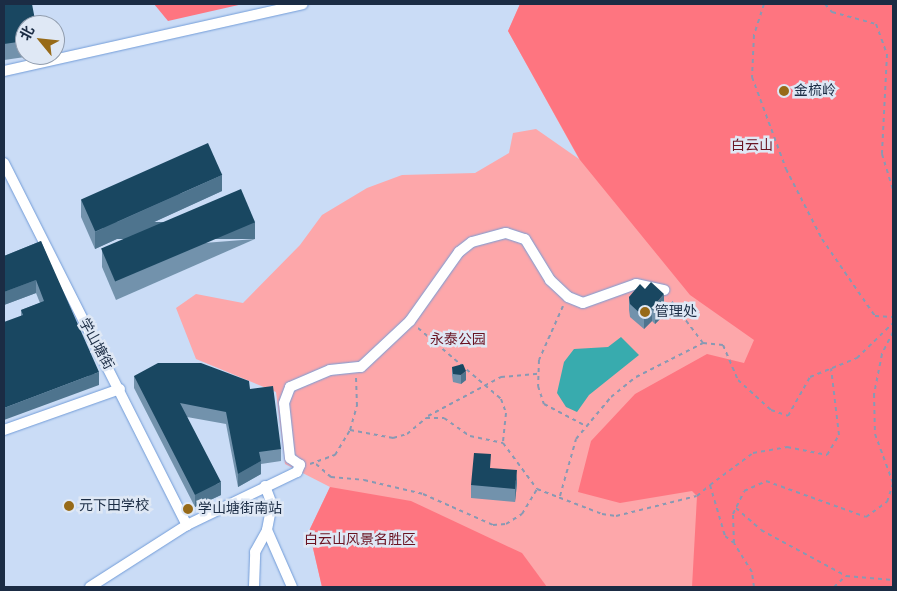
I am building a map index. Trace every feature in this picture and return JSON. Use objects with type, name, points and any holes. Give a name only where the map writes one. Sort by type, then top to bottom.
[{"type":"street","points":[[4,71],[303,4]]},
{"type":"street","name":"学山塘街","points":[[4,163],[120,389],[187,525]]},
{"type":"street","points":[[90,587],[187,525],[266,486],[289,477],[300,465],[290,458],[284,403],[290,387],[330,370],[362,367],[410,321],[459,252],[472,242],[506,233],[525,239],[550,280],[568,298],[583,303],[636,284],[664,290]]},
{"type":"street","points":[[4,430],[120,389]]},
{"type":"street","points":[[254,587],[255,552],[267,530],[272,504],[266,486]]},
{"type":"street","points":[[267,530],[292,587]]},
{"type":"path","points":[[764,4],[754,35],[752,77],[786,169],[822,239],[876,316],[893,317]]},
{"type":"path","points":[[825,4],[832,12],[876,24],[887,54],[882,154],[893,191]]},
{"type":"path","points":[[664,290],[703,343]]},
{"type":"path","points":[[568,298],[538,360],[538,374],[544,404],[586,426]]},
{"type":"path","points":[[410,321],[489,385],[506,413],[503,442],[537,489],[616,516],[697,496],[710,484],[753,453],[787,447],[827,455],[839,435],[831,368]]},
{"type":"path","points":[[560,496],[576,439],[586,426],[636,377],[703,343],[723,345],[738,380],[771,410],[788,416],[810,377],[857,358],[893,323]]},
{"type":"path","points":[[734,543],[736,508],[744,491],[766,481],[866,517],[887,502],[893,483],[875,434],[874,394],[882,354],[893,332]]},
{"type":"path","points":[[300,465],[316,464],[335,455],[350,430],[357,406],[353,382],[362,367]]},
{"type":"path","points":[[350,430],[393,438],[407,434],[426,418],[489,385],[500,377],[538,374]]},
{"type":"path","points":[[426,418],[444,418],[470,436],[503,442]]},
{"type":"path","points":[[316,464],[331,477],[415,491],[493,525],[506,524],[522,514],[537,489]]},
{"type":"path","points":[[710,484],[725,536],[734,543],[752,572],[754,587]]},
{"type":"path","points":[[736,508],[761,530],[846,576],[893,580]]},
{"type":"path","points":[[834,587],[846,576]]},
{"type":"green space","points":[[154,4],[243,4],[168,21]]},
{"type":"green space","name":"永泰公园","points":[[520,4],[893,4],[893,587],[322,587],[309,531],[330,487],[285,464],[276,392],[196,359],[176,308],[196,294],[243,303],[300,245],[322,215],[367,188],[402,175],[475,173],[509,153],[513,133],[536,129],[579,159],[508,31]]},
{"type":"green space","name":"白云山","points":[[520,4],[893,4],[893,587],[692,587],[697,496],[692,491],[620,503],[578,492],[591,441],[635,394],[707,354],[744,363],[754,340],[690,295],[580,160],[508,31]]},
{"type":"green space","name":"白云山风景名胜区","points":[[330,487],[411,501],[522,553],[547,587],[322,587],[309,531]]},
{"type":"shaded area","points":[[621,337],[639,355],[589,395],[577,412],[566,407],[557,393],[564,362],[574,349],[608,347]]},
{"type":"building","points":[[4,4],[32,4],[34,15],[15,15],[15,42],[4,44]]},
{"type":"building","points":[[208,143],[222,175],[95,232],[81,200]]},
{"type":"building","points":[[241,189],[255,222],[115,282],[101,248]]},
{"type":"building","points":[[41,241],[99,372],[4,408],[4,322],[23,315],[21,310],[44,301],[36,280],[4,292],[4,256]]},
{"type":"building","points":[[651,282],[664,294],[658,301],[662,304],[655,312],[652,309],[644,317],[630,304],[629,297],[640,284],[645,289]]},
{"type":"building","points":[[158,363],[201,363],[249,381],[250,389],[273,386],[281,449],[259,452],[261,461],[238,474],[226,412],[180,403],[221,482],[195,495],[134,376]]},
{"type":"building","points":[[463,364],[466,371],[461,375],[453,374],[452,367]]},
{"type":"building","points":[[474,453],[491,454],[490,468],[517,470],[515,489],[471,485]]},
{"type":"place","name":"金梳岭","points":[[784,91]]},
{"type":"place","name":"管理处","points":[[645,312]]},
{"type":"place","name":"元下田学校","points":[[69,506]]},
{"type":"place","name":"学山塘街南站","points":[[188,509]]}]
